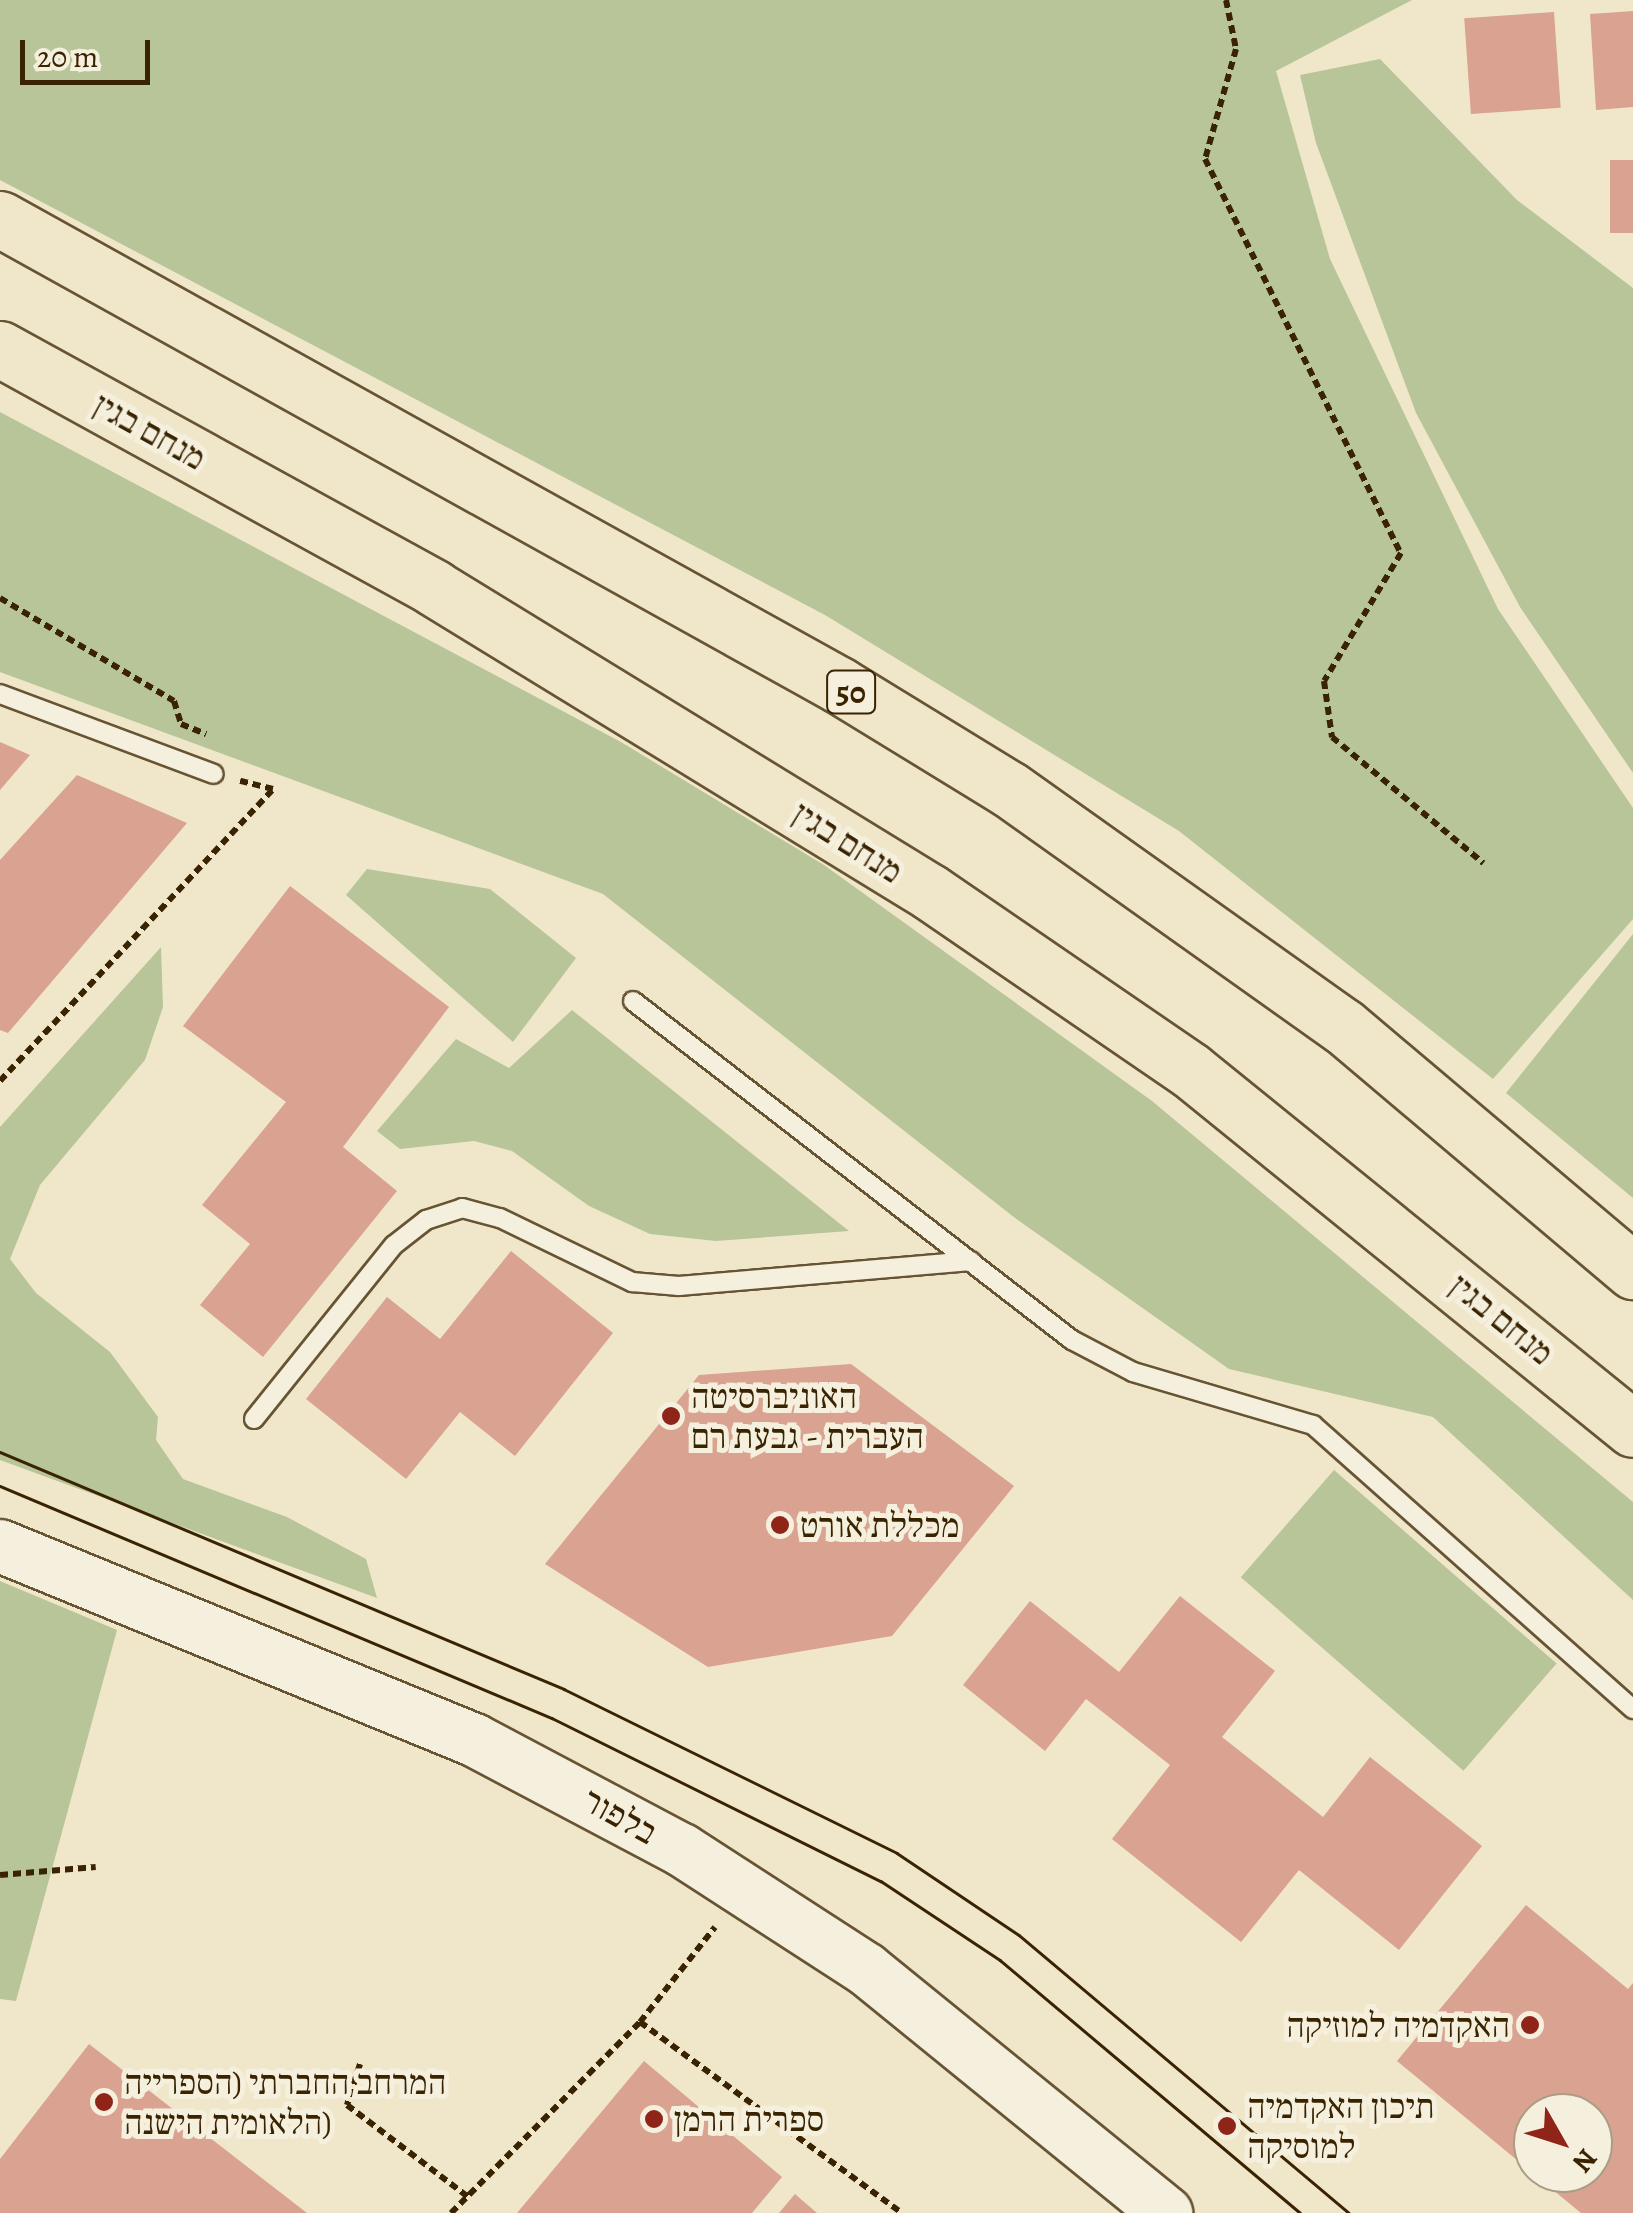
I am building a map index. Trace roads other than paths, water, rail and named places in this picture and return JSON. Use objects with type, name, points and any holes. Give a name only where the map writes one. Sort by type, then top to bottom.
[{"type":"highway","name":"50","points":[[0,219],[839,685],[1009,789],[1344,1026],[1633,1270]]},
{"type":"highway","name":"מנחם בגין","points":[[0,349],[434,588],[945,902],[1190,1070],[1633,1430]]},
{"type":"street","name":"בלפור","points":[[0,1546],[474,1740],[747,1887],[866,1969],[1166,2213]]},
{"type":"lane","points":[[0,694],[214,774]]},
{"type":"lane","points":[[633,1001],[1072,1340],[1133,1372],[1313,1425],[1633,1709]]},
{"type":"lane","points":[[254,1418],[394,1246],[426,1220],[462,1208],[500,1218],[632,1282],[679,1286],[971,1261]]},
{"type":"tram line","points":[[0,1452],[564,1689],[897,1853],[1019,1935],[1349,2213]]},
{"type":"tram line","points":[[0,1486],[552,1718],[881,1881],[1000,1960],[1300,2213]]},
{"type":"place","name":"האוניברסיטה העברית - גבעת רם","points":[[671,1416]]},
{"type":"place","name":"מכללת אורט","points":[[780,1525]]},
{"type":"place","name":"האקדמיה למוזיקה","points":[[1530,2025]]},
{"type":"place","name":"המרחב החברתי (הספרייה הלאומית הישנה)","points":[[104,2102]]},
{"type":"place","name":"ספרית הרמן","points":[[654,2119]]},
{"type":"place","name":"תיכון האקדמיה למוסיקה","points":[[1227,2126]]}]
